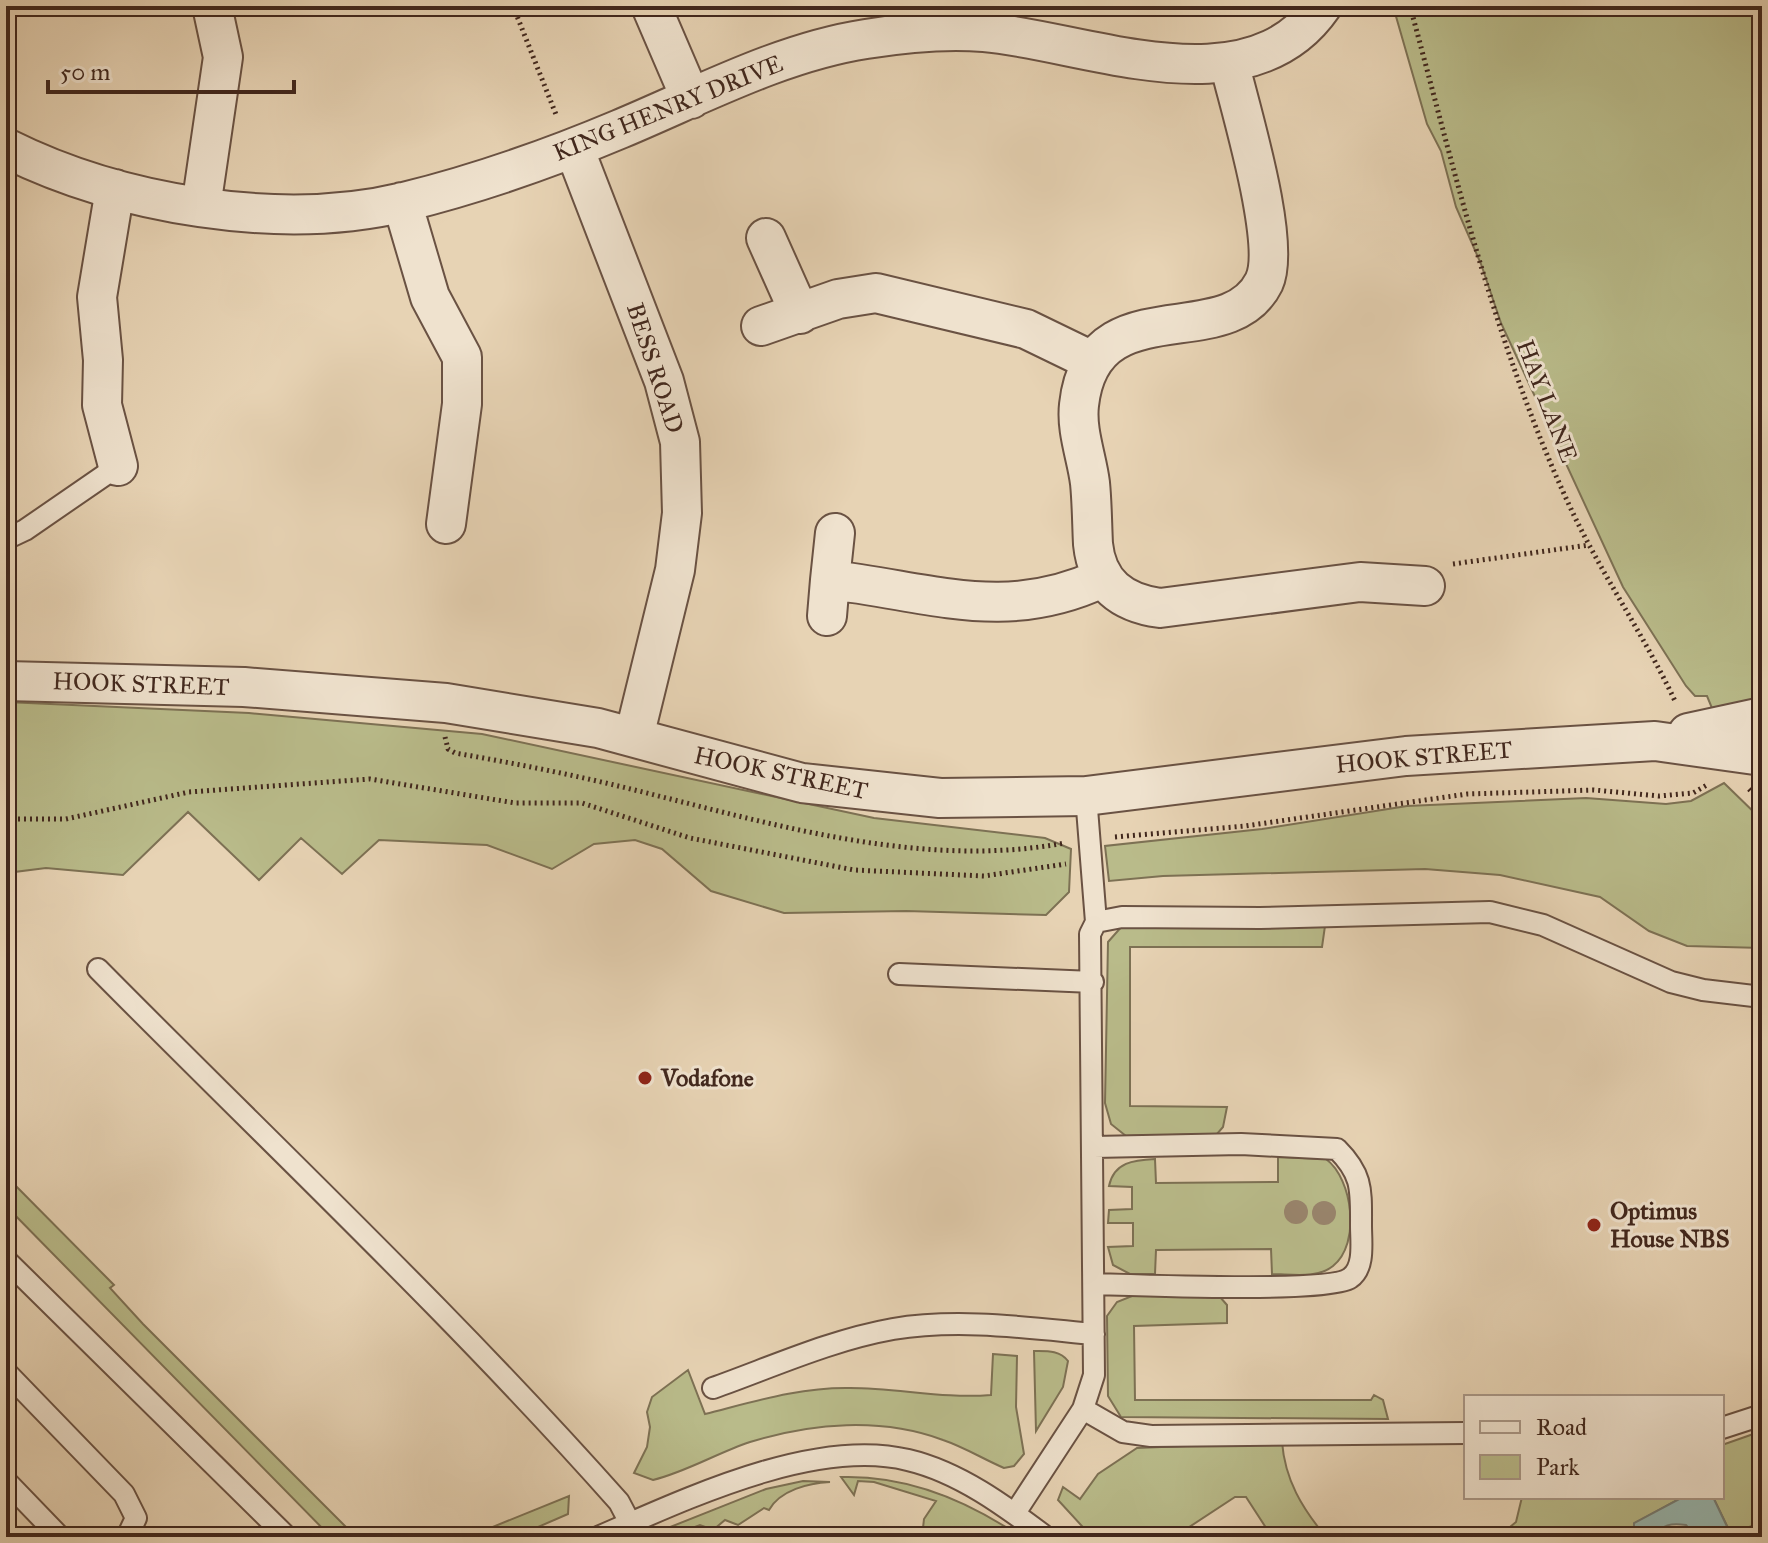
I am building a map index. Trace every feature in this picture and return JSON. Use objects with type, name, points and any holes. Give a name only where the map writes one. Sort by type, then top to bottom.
[{"type":"street","points":[[201,207],[223,57],[212,6]]},
{"type":"street","points":[[651,6],[691,99]]},
{"type":"street","name":"KING HENRY DRIVE","points":[[6,148],[65,176],[201,207],[316,212],[402,202],[572,149],[829,46],[982,19],[1088,48],[1151,62],[1193,67],[1229,62],[1286,41],[1301,30],[1322,6]]},
{"type":"street","points":[[1229,62],[1269,234],[1265,281],[1241,307],[1128,335],[1108,345],[1092,361],[1079,409],[1090,483],[1095,559],[1102,578],[1127,600],[1160,608],[1359,569],[1425,586]]},
{"type":"street","name":"BESS ROAD","points":[[572,149],[664,381],[680,442],[682,513],[677,558],[634,737]]},
{"type":"street","points":[[115,189],[98,276],[97,297],[103,360],[102,405],[118,466]]},
{"type":"street","points":[[402,202],[430,297],[462,357],[462,404],[446,524]]},
{"type":"street","points":[[766,238],[800,314]]},
{"type":"street","points":[[761,326],[861,295],[894,296],[1026,329],[1092,361]]},
{"type":"street","points":[[835,533],[829,598],[907,590],[968,603],[1012,603],[1060,595],[1102,578]]},
{"type":"street","name":"HOOK STREET","points":[[6,681],[244,687],[413,700],[527,714],[634,737],[754,772],[840,789],[940,798],[1086,796],[1406,756],[1655,741],[1762,717]]},
{"type":"street","name":"HOOK STREET","points":[[1655,741],[1762,756]]},
{"type":"lane","points":[[6,539],[25,530],[118,466]]},
{"type":"lane","points":[[1015,1513],[1083,1409],[1094,1375],[1093,982],[1090,934],[1096,922],[1086,796]]},
{"type":"lane","points":[[1096,922],[1122,917],[1260,918],[1490,912],[1543,925],[1671,982],[1703,990],[1762,997]]},
{"type":"lane","points":[[98,969],[263,1131],[513,1387],[619,1502],[630,1523]]},
{"type":"lane","points":[[899,974],[1093,982]]},
{"type":"lane","points":[[1094,1147],[1241,1144],[1337,1149],[1356,1168],[1361,1215],[1361,1253],[1357,1269],[1350,1279],[1334,1283],[1243,1287],[1095,1284]]},
{"type":"lane","points":[[6,1260],[287,1537]]},
{"type":"lane","points":[[713,1388],[800,1354],[893,1329],[1000,1326],[1094,1334]]},
{"type":"lane","points":[[6,1372],[124,1494],[136,1518],[127,1537]]},
{"type":"lane","points":[[1083,1409],[1123,1432],[1151,1436],[1464,1433]]},
{"type":"lane","points":[[1724,1427],[1762,1415]]},
{"type":"lane","points":[[598,1537],[746,1476],[789,1465],[876,1455],[921,1463],[962,1481],[1015,1513],[1046,1537]]},
{"type":"lane","points":[[6,1481],[60,1537]]},
{"type":"path","points":[[513,6],[572,149]]},
{"type":"path","name":"HAY LANE","points":[[1410,6],[1497,317],[1547,452],[1590,545],[1677,703],[1702,704],[1708,729]]},
{"type":"path","points":[[1425,586],[1428,566],[1519,558],[1590,545]]},
{"type":"path","points":[[6,819],[66,819],[189,792],[370,779],[515,803],[582,803],[690,838],[854,870],[984,876],[1091,861]]},
{"type":"path","points":[[1748,1537],[1762,1530]]},
{"type":"green space","points":[[1393,6],[1762,6],[1762,703],[1714,713],[1707,696],[1695,696],[1686,686],[1623,587],[1501,323],[1481,264],[1456,207],[1441,151],[1427,124]]},
{"type":"green space","points":[[6,702],[249,713],[482,734],[874,818],[1045,838],[1071,849],[1069,892],[1046,915],[906,911],[784,913],[711,891],[662,849],[635,840],[594,844],[552,869],[487,845],[379,840],[342,874],[301,838],[259,880],[188,812],[123,875],[46,868],[6,873]]},
{"type":"green space","points":[[1724,783],[1762,820],[1762,948],[1687,946],[1649,931],[1600,897],[1500,875],[1425,869],[1163,876],[1109,881],[1105,846],[1262,829],[1407,806],[1586,798],[1666,804],[1691,801]]},
{"type":"green space","points":[[1123,925],[1325,926],[1322,947],[1130,947],[1130,1106],[1227,1107],[1223,1127],[1217,1134],[1126,1136],[1111,1124],[1105,1103],[1108,942]]},
{"type":"green space","points":[[1278,1157],[1326,1159],[1342,1181],[1350,1212],[1348,1243],[1342,1256],[1327,1270],[1312,1274],[1272,1274],[1271,1249],[1156,1250],[1155,1274],[1130,1274],[1113,1265],[1108,1247],[1133,1246],[1133,1223],[1108,1223],[1109,1210],[1132,1209],[1132,1187],[1109,1186],[1120,1167],[1155,1159],[1156,1183],[1278,1182]]},
{"type":"green space","points":[[6,1176],[114,1285],[110,1288],[143,1324],[356,1537],[331,1537],[6,1206]]},
{"type":"green space","points":[[1137,1294],[1220,1297],[1227,1305],[1227,1323],[1134,1326],[1135,1400],[1371,1400],[1374,1395],[1383,1400],[1388,1419],[1121,1417],[1108,1396],[1107,1316],[1117,1302]]},
{"type":"green space","points":[[1034,1351],[1057,1353],[1068,1361],[1063,1387],[1036,1431]]},
{"type":"green space","points":[[993,1354],[1017,1356],[1016,1407],[1024,1454],[1014,1466],[1004,1468],[951,1443],[919,1433],[846,1425],[798,1430],[750,1442],[653,1480],[634,1473],[647,1447],[650,1427],[647,1412],[652,1397],[688,1370],[705,1414],[777,1396],[831,1388],[955,1396],[991,1395]]},
{"type":"green space","points":[[1762,1431],[1762,1522],[1731,1534],[1714,1499],[1724,1499],[1724,1444]]},
{"type":"green space","points":[[1282,1442],[1296,1493],[1326,1537],[1272,1537],[1246,1497],[1235,1497],[1174,1537],[1092,1537],[1058,1500],[1063,1487],[1080,1499],[1098,1474],[1137,1448]]},
{"type":"green space","points":[[841,1477],[890,1480],[936,1492],[980,1512],[1021,1537],[922,1537],[924,1519],[936,1501],[874,1482],[858,1481],[854,1495]]},
{"type":"green space","points":[[803,1481],[830,1482],[804,1486],[788,1493],[769,1510],[764,1508],[738,1525],[725,1520],[713,1530],[700,1525],[669,1537],[645,1537],[766,1489]]},
{"type":"green space","points":[[569,1496],[568,1514],[515,1537],[468,1537]]},
{"type":"green space","points":[[1522,1499],[1679,1499],[1635,1523],[1634,1537],[1498,1537],[1516,1522]]},
{"type":"water","points":[[1679,1499],[1714,1499],[1732,1537],[1696,1537],[1686,1525],[1676,1524],[1664,1527],[1655,1537],[1634,1537],[1634,1523]]},
{"type":"place","name":"Vodafone","points":[[645,1078]]},
{"type":"place","name":"Optimus House NBS","points":[[1594,1225]]}]
